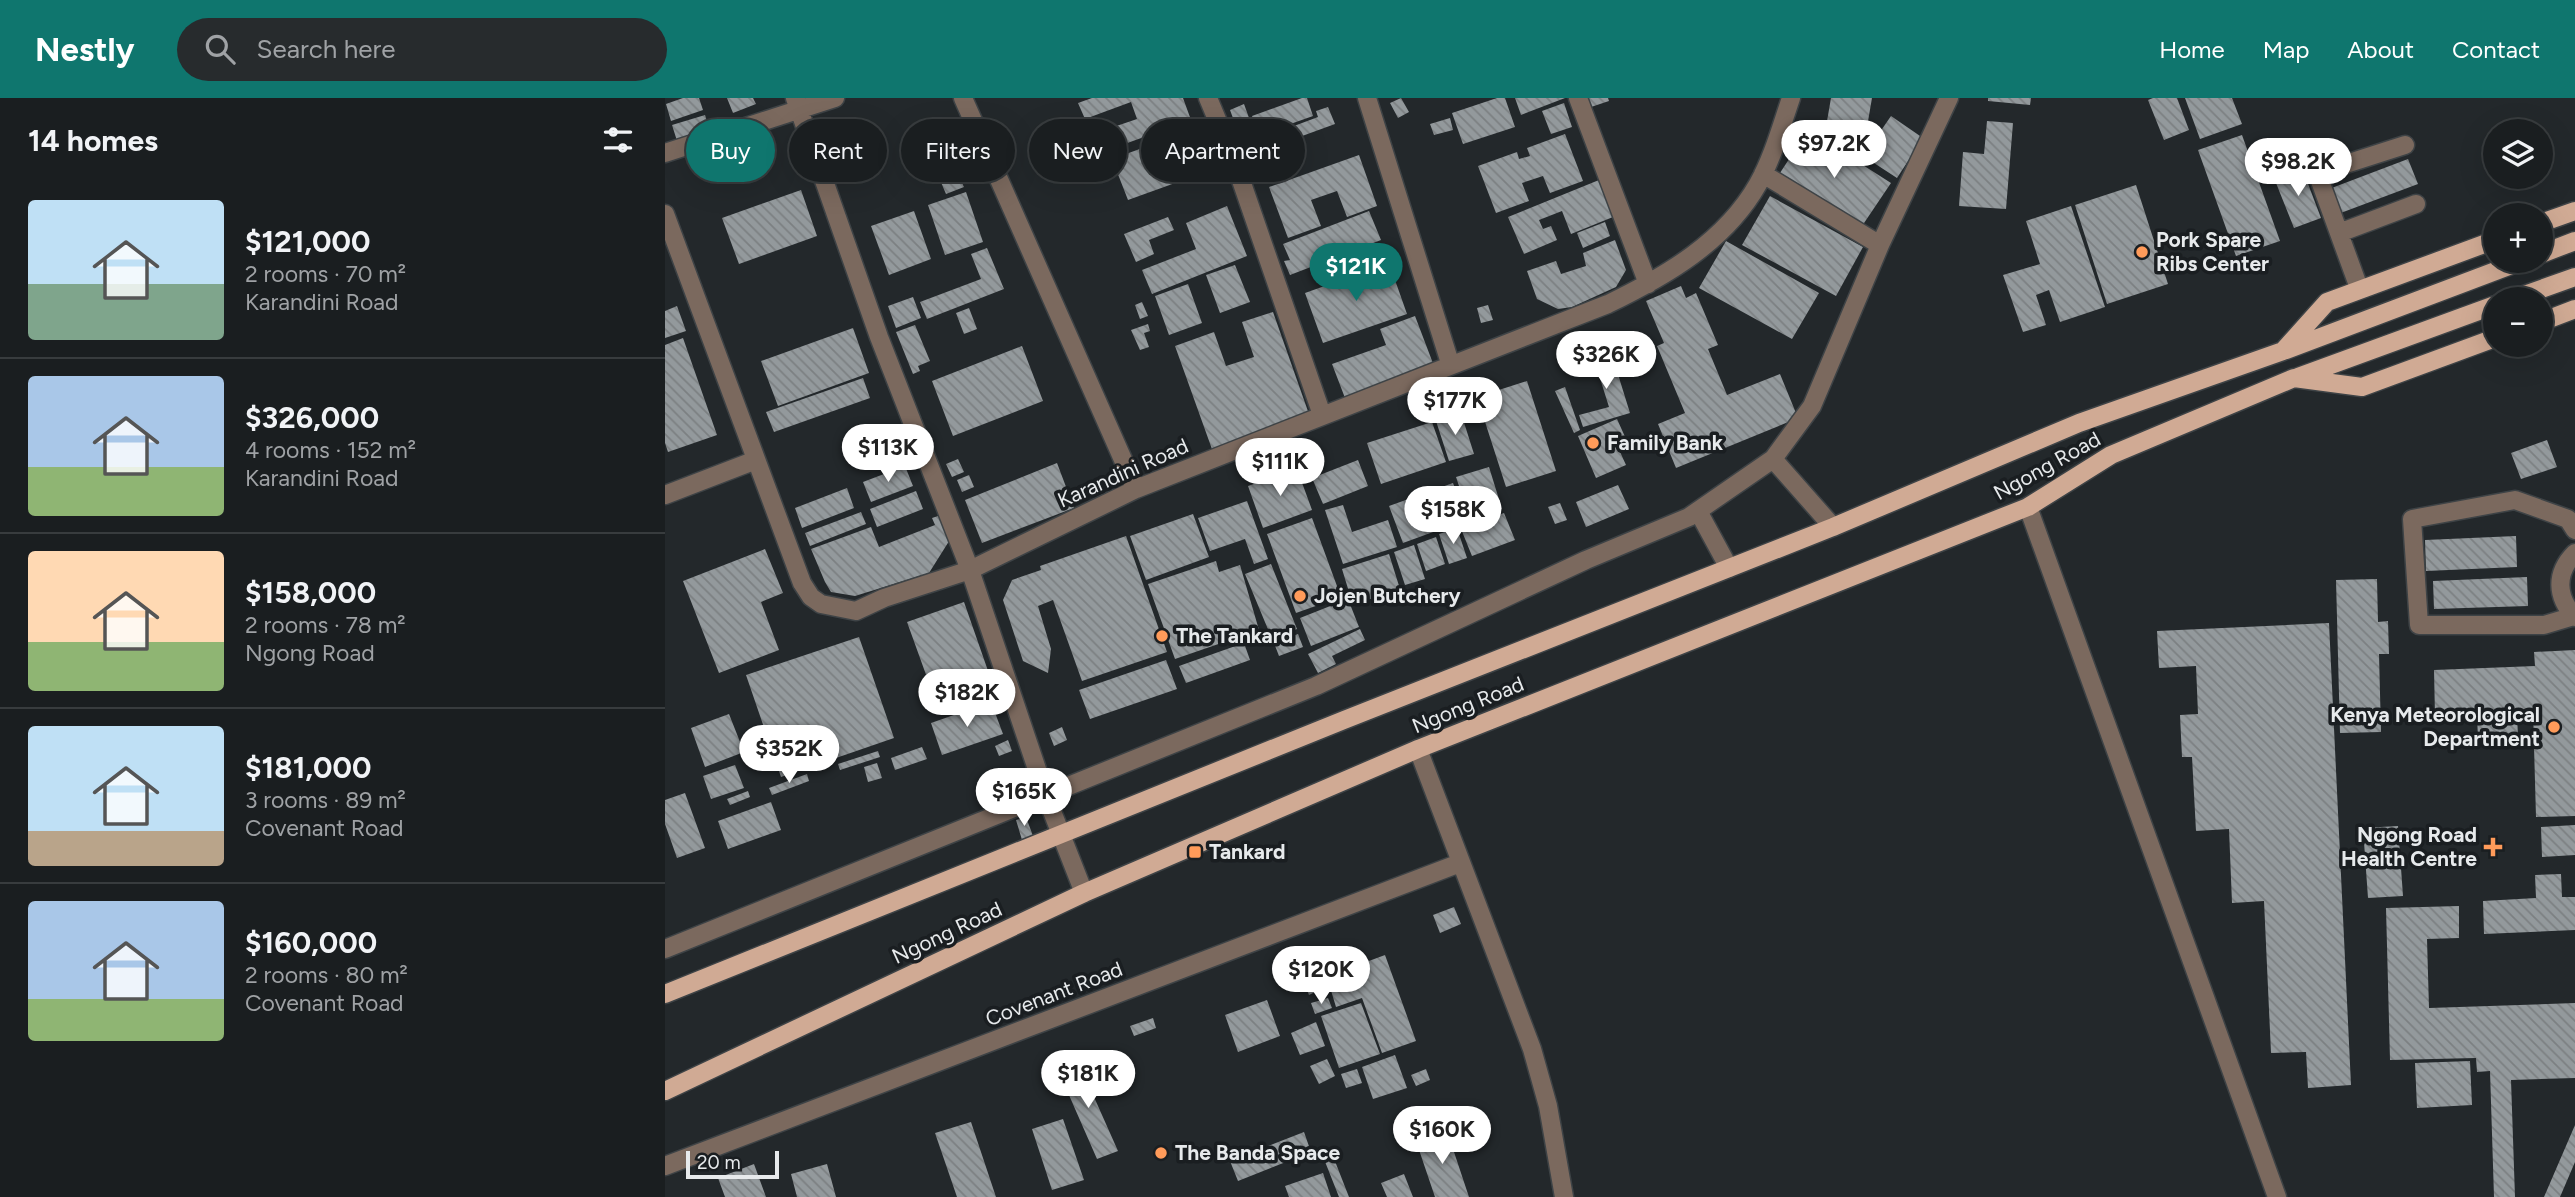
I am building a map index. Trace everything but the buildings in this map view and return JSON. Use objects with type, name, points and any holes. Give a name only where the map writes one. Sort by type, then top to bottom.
[{"type":"main road","points":[[2553,219],[2575,211]]},
{"type":"main road","points":[[2553,249],[2575,241]]},
{"type":"main road","name":"Ngong Road","points":[[2283,351],[2327,302],[2483,244]]},
{"type":"main road","name":"Ngong Road","points":[[665,994],[1062,833],[1833,527],[2079,423],[2283,351],[2490,273]]},
{"type":"main road","points":[[2546,287],[2575,277]]},
{"type":"main road","name":"Ngong Road","points":[[665,1091],[1084,893],[1418,749],[2028,507],[2111,455],[2294,378],[2483,309]]},
{"type":"main road","points":[[2553,317],[2575,309]]},
{"type":"main road","points":[[2294,378],[2362,387],[2483,342]]},
{"type":"street","points":[[665,153],[798,105],[835,98]]},
{"type":"street","points":[[963,98],[1136,489]]},
{"type":"street","points":[[1208,98],[1234,160],[1322,415]]},
{"type":"street","points":[[1367,98],[1450,363]]},
{"type":"street","points":[[1578,98],[1648,284]]},
{"type":"street","name":"Karandini Road","points":[[665,214],[802,583],[811,597],[821,604],[856,611],[884,598],[970,570],[1136,489],[1450,363],[1608,304],[1648,284],[1689,259],[1722,229],[1763,174],[1791,98]]},
{"type":"street","points":[[665,949],[1316,686],[1698,511],[1773,459],[1812,406],[1880,246],[1949,98]]},
{"type":"street","points":[[798,105],[879,337],[970,570],[1046,796],[1084,893]]},
{"type":"street","points":[[2359,288],[2320,181],[2321,172],[2405,145]]},
{"type":"street","points":[[1763,174],[1880,246]]},
{"type":"street","points":[[2339,233],[2416,204]]},
{"type":"street","points":[[1773,459],[1833,527]]},
{"type":"street","points":[[665,495],[756,460]]},
{"type":"street","points":[[2575,530],[2568,519],[2515,500],[2411,519],[2419,625],[2544,625],[2574,617],[2560,593],[2560,579],[2565,565],[2575,553]]},
{"type":"street","points":[[2028,507],[2277,1197]]},
{"type":"street","points":[[1698,511],[1729,568]]},
{"type":"street","points":[[1418,749],[1532,1049],[1548,1106],[1564,1197]]},
{"type":"street","name":"Covenant Road","points":[[665,1166],[1460,863]]},
{"type":"place","name":"Pork Spare Ribs Center","points":[[2142,252]]},
{"type":"place","name":"Family Bank","points":[[1593,443]]},
{"type":"place","name":"Jojen Butchery","points":[[1300,596]]},
{"type":"place","name":"The Tankard","points":[[1162,636]]},
{"type":"place","name":"Kenya Meteorological Department","points":[[2554,727]]},
{"type":"place","name":"Ngong Road Health Centre","points":[[2493,847]]},
{"type":"place","name":"Tankard","points":[[1195,852]]},
{"type":"place","name":"The Banda Space","points":[[1161,1153]]}]
